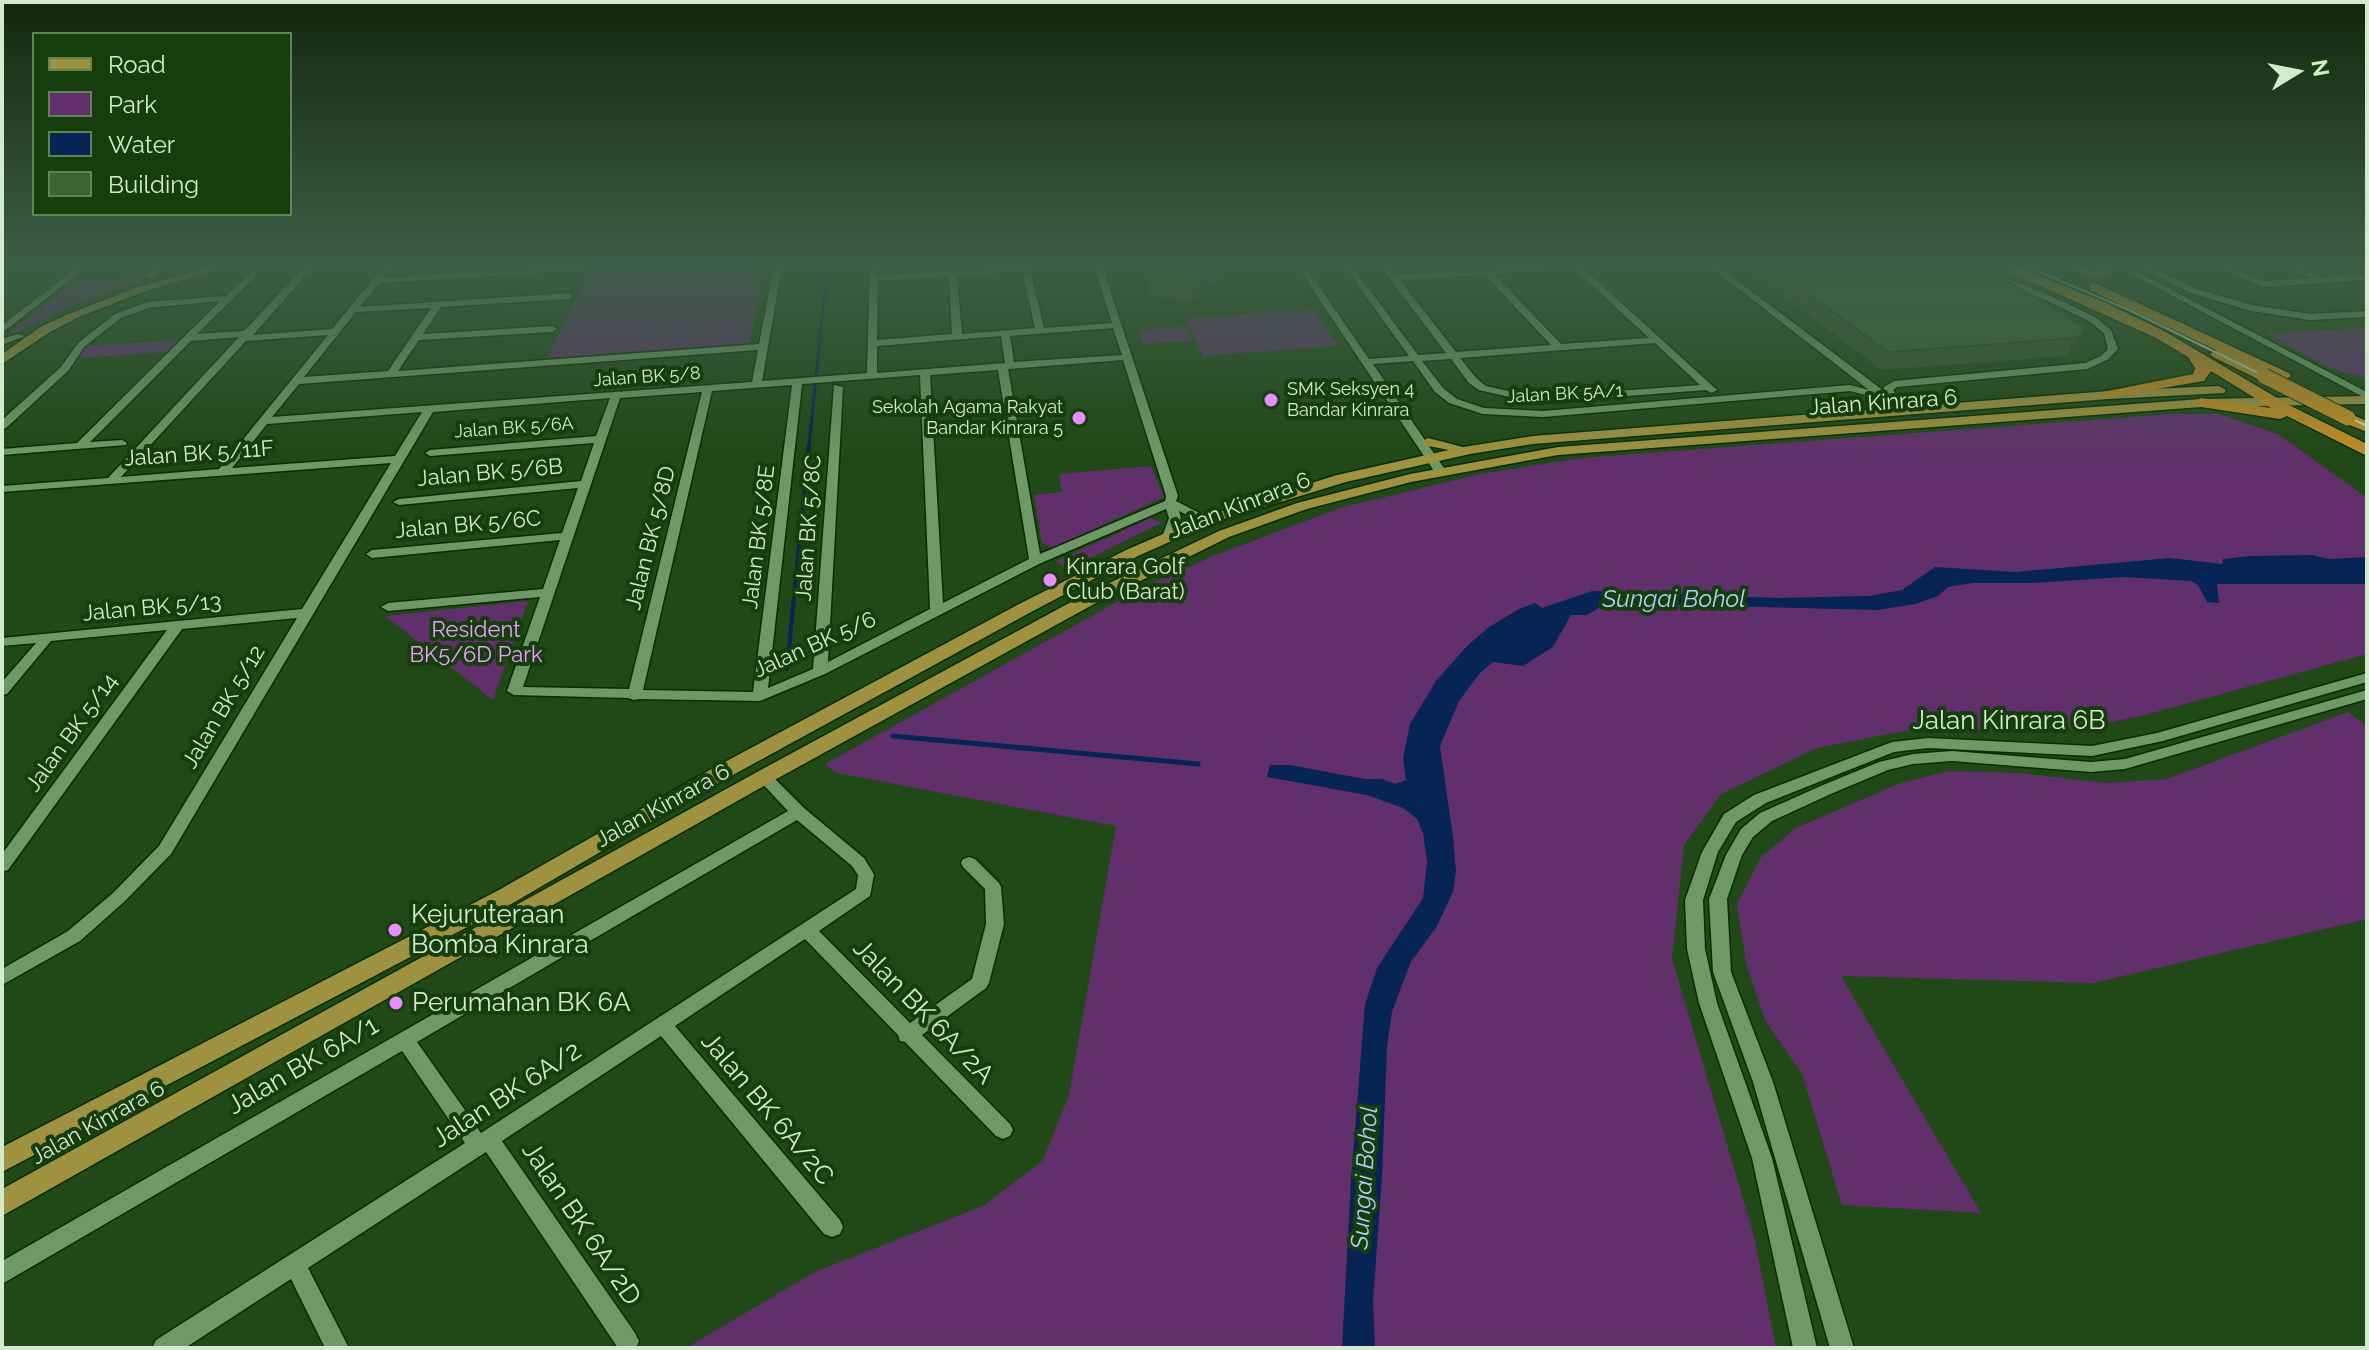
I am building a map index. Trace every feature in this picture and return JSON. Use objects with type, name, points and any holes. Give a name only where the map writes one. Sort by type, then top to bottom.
[{"type":"highway","points":[[2146,329],[2367,451]]},
{"type":"highway","points":[[2171,329],[2367,427]]},
{"type":"highway","points":[[2181,329],[2367,417]]},
{"type":"highway","points":[[2109,395],[2198,378],[2203,374],[2203,368],[2192,353]]},
{"type":"highway","points":[[2201,403],[2257,408],[2315,425]]},
{"type":"main road","points":[[2,349],[35,329]]},
{"type":"main road","points":[[2,360],[46,329]]},
{"type":"main road","name":"Jalan Kinrara 6","points":[[2,1203],[764,777],[1178,554],[1328,497],[1439,464],[1476,449],[1556,437],[1884,404],[1933,408],[2109,395],[2254,391],[2366,394]]},
{"type":"main road","name":"Jalan Kinrara 6","points":[[2,1160],[505,897],[715,776],[1050,595],[1207,520],[1290,492],[1405,464],[1439,464],[1558,451],[2201,403],[2366,394]]},
{"type":"main road","points":[[1405,464],[1424,443],[1476,449]]},
{"type":"main road","points":[[715,776],[745,773],[764,777],[764,761],[773,745]]},
{"type":"street","points":[[2,426],[65,369],[81,345],[101,329]]},
{"type":"street","points":[[80,446],[197,329]]},
{"type":"street","points":[[111,481],[253,329]]},
{"type":"street","points":[[223,472],[336,329]]},
{"type":"street","points":[[391,374],[421,329]]},
{"type":"street","points":[[416,337],[552,329]]},
{"type":"street","points":[[756,385],[766,329]]},
{"type":"street","points":[[872,376],[873,329]]},
{"type":"street","points":[[957,329],[957,336]]},
{"type":"street","points":[[873,343],[1066,329]]},
{"type":"street","points":[[1118,329],[1172,496],[1170,503],[1175,518],[1168,537]]},
{"type":"street","points":[[1346,329],[1370,362]]},
{"type":"street","points":[[1349,329],[1439,464]]},
{"type":"street","name":"Jalan BK 5A/1","points":[[1395,329],[1445,395],[1473,409],[1499,414],[1543,414],[1850,388],[1884,404]]},
{"type":"street","points":[[1433,329],[1477,385],[1528,399],[1709,387]]},
{"type":"street","points":[[1541,329],[1559,348]]},
{"type":"street","points":[[1645,329],[1723,400]]},
{"type":"street","points":[[1797,329],[1856,374],[1884,404]]},
{"type":"street","points":[[1856,374],[1894,384],[2087,366],[2104,358],[2113,349],[2108,332],[2103,329]]},
{"type":"street","points":[[2240,329],[2366,394]]},
{"type":"street","points":[[184,341],[334,332]]},
{"type":"street","points":[[1005,333],[1035,561]]},
{"type":"street","points":[[2,342],[20,336]]},
{"type":"street","points":[[1370,362],[1657,340]]},
{"type":"street","points":[[296,381],[763,347]]},
{"type":"street","name":"Jalan BK 5/8","points":[[264,421],[812,381],[836,383],[872,376],[1128,357]]},
{"type":"street","points":[[925,372],[937,612]]},
{"type":"street","points":[[1850,388],[1858,382],[1856,374]]},
{"type":"street","name":"Jalan BK 5/8E","points":[[760,697],[797,382]]},
{"type":"street","name":"Jalan BK 5/8C","points":[[820,671],[836,383]]},
{"type":"street","points":[[1894,384],[1888,389],[1895,398],[1933,408]]},
{"type":"street","name":"Jalan BK 5/8D","points":[[634,696],[708,388]]},
{"type":"street","name":"Jalan BK 5/6","points":[[616,395],[514,691],[760,697],[820,671],[1035,561],[1170,503]]},
{"type":"street","name":"Jalan BK 5/12","points":[[2,978],[74,936],[119,897],[165,850],[429,409]]},
{"type":"street","name":"Jalan BK 5/6A","points":[[430,453],[601,439]]},
{"type":"street","points":[[2,452],[122,443]]},
{"type":"street","name":"Jalan BK 5/11F","points":[[2,489],[399,459]]},
{"type":"street","name":"Jalan BK 5/6B","points":[[399,502],[586,484]]},
{"type":"street","points":[[1170,503],[1207,520]]},
{"type":"street","name":"Jalan BK 5/6C","points":[[372,554],[567,536]]},
{"type":"street","points":[[388,607],[548,592]]},
{"type":"street","name":"Jalan BK 5/13","points":[[2,642],[306,613]]},
{"type":"street","name":"Jalan BK 5/14","points":[[2,866],[177,626]]},
{"type":"street","points":[[2,691],[47,638]]},
{"type":"street","name":"Jalan Kinrara 6B","points":[[1805,1348],[1762,1158],[1708,1003],[1696,949],[1694,900],[1710,852],[1730,818],[1760,799],[1892,747],[1928,743],[2092,751],[2158,738],[2367,677]]},
{"type":"street","name":"Jalan Kinrara 6B","points":[[1842,1348],[1763,1082],[1722,972],[1718,899],[1734,855],[1747,833],[1766,817],[1828,789],[1884,766],[1913,759],[1952,756],[2091,767],[2125,764],[2367,694]]},
{"type":"street","name":"Jalan BK 6A/2","points":[[164,1348],[864,892],[866,875],[858,862],[798,812],[764,777]]},
{"type":"street","name":"Jalan BK 6A/1","points":[[2,1273],[798,812]]},
{"type":"street","points":[[907,1035],[980,983],[995,924],[993,887],[969,863]]},
{"type":"street","name":"Jalan BK 6A/2A","points":[[807,930],[1003,1130]]},
{"type":"street","name":"Jalan BK 6A/2C","points":[[662,1024],[832,1227]]},
{"type":"street","name":"Jalan BK 6A/2D","points":[[404,1038],[484,1142],[627,1341]]},
{"type":"street","points":[[295,1265],[337,1348]]},
{"type":"green space","points":[[14,329],[23,329],[2,339]]},
{"type":"green space","points":[[561,329],[752,329],[749,344],[547,358]]},
{"type":"green space","points":[[1187,329],[1193,341],[1143,344],[1138,330]]},
{"type":"green space","points":[[1191,329],[1327,329],[1338,346],[1203,356]]},
{"type":"green space","points":[[2367,329],[2367,377],[2331,369],[2265,333]]},
{"type":"green space","points":[[180,340],[168,352],[77,358],[84,346]]},
{"type":"green space","points":[[2171,414],[2219,414],[2278,434],[2367,498],[2367,654],[2141,716],[2082,728],[1904,731],[1817,748],[1721,794],[1684,845],[1672,959],[1754,1236],[1776,1348],[686,1348],[815,1272],[985,1205],[1043,1160],[1069,1095],[1116,826],[837,773],[825,764],[1140,589],[1213,556],[1340,508],[1480,474],[1581,458]]},
{"type":"green space","points":[[1151,466],[1164,497],[1052,548],[1042,543],[1034,495],[1062,492],[1059,474]]},
{"type":"green space","points":[[1151,518],[1161,523],[1067,569],[1056,561]]},
{"type":"green space","name":"Resident BK5/6D Park","points":[[528,601],[493,700],[385,616]]},
{"type":"green space","points":[[2348,712],[2367,727],[2367,919],[2093,983],[1841,976],[1981,1213],[1842,1205],[1802,1074],[1765,1020],[1746,963],[1737,904],[1761,857],[1796,828],[1898,784],[1948,771],[2018,773],[2106,783],[2167,779]]},
{"type":"water","name":"Sungai Bohol","points":[[2312,555],[2329,559],[2367,557],[2367,584],[2217,584],[2219,603],[2207,602],[2198,585],[2191,581],[2124,577],[1973,583],[1948,587],[1938,596],[1915,604],[1877,610],[1607,603],[1587,615],[1571,615],[1553,647],[1523,666],[1493,662],[1480,673],[1459,701],[1440,746],[1453,837],[1456,871],[1453,892],[1437,926],[1411,962],[1392,1012],[1387,1047],[1373,1301],[1375,1348],[1342,1348],[1365,1004],[1377,968],[1423,898],[1427,862],[1423,833],[1417,819],[1403,808],[1367,795],[1267,777],[1270,765],[1290,765],[1365,779],[1382,779],[1395,784],[1406,780],[1403,758],[1410,724],[1436,681],[1467,646],[1489,627],[1519,609],[1535,603],[1542,608],[1592,591],[1777,598],[1869,596],[1902,590],[1935,567],[2015,572],[2170,558],[2222,564],[2223,559],[2250,556]]},
{"type":"building","points":[[1856,329],[2083,329],[2084,333],[2075,338],[1888,352]]},
{"type":"waterway","points":[[809,446],[821,329]]},
{"type":"waterway","points":[[787,669],[809,444]]},
{"type":"waterway","points":[[893,736],[1198,764]]},
{"type":"tram line","points":[[2168,329],[2367,426]]},
{"type":"place","name":"SMK Seksyen 4 Bandar Kinrara","points":[[1271,400]]},
{"type":"place","name":"Sekolah Agama Rakyat Bandar Kinrara 5","points":[[1079,418]]},
{"type":"place","name":"Kinrara Golf Club (Barat)","points":[[1050,580]]},
{"type":"place","name":"Kejuruteraan Bomba Kinrara","points":[[395,930]]},
{"type":"place","name":"Perumahan BK 6A","points":[[396,1003]]}]
